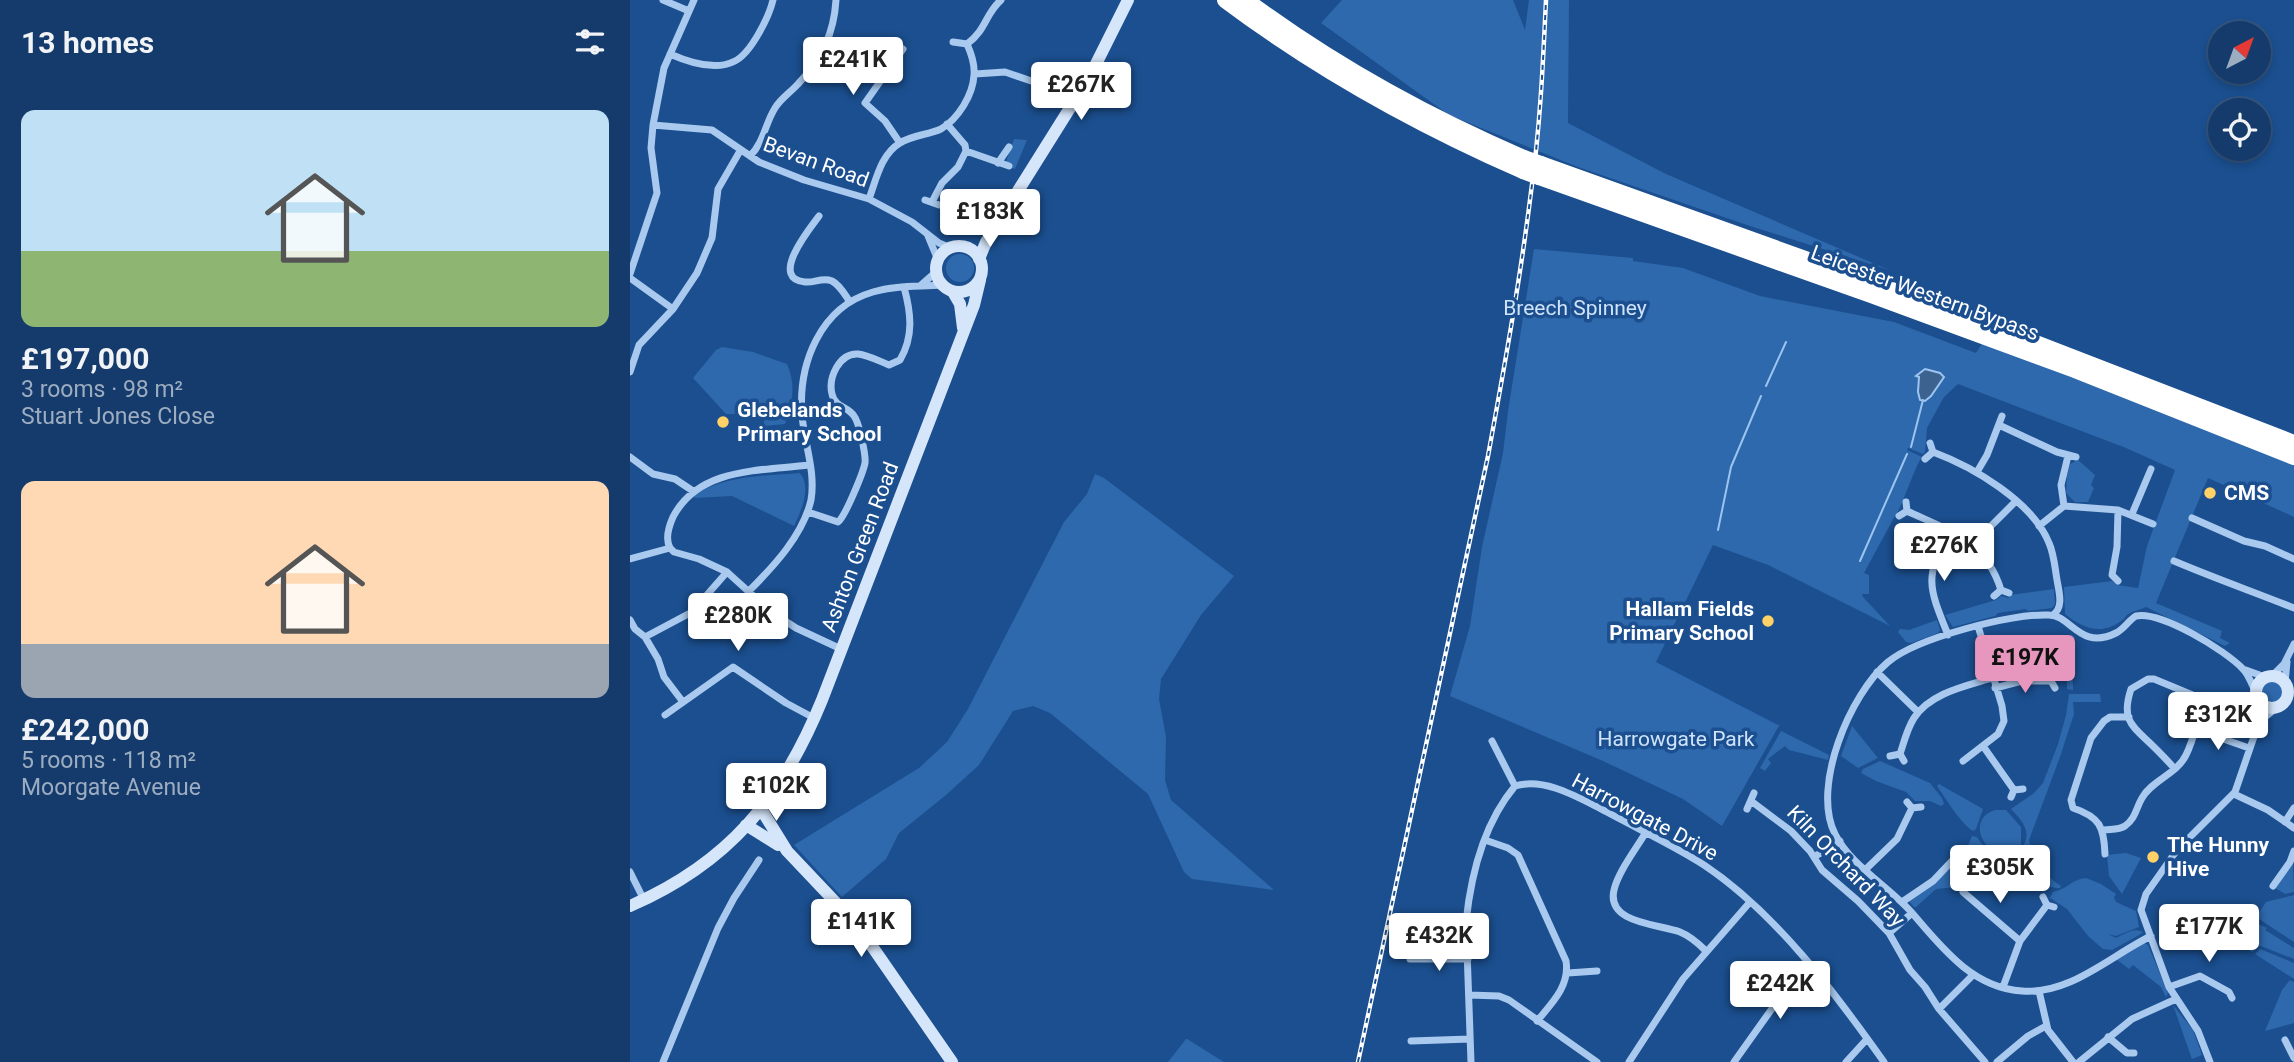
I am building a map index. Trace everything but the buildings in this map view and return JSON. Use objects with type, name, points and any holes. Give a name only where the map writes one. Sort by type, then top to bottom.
[{"type":"highway","points":[[1225,0],[1319,65],[1388,106],[1471,148],[1540,171]]},
{"type":"highway","points":[[1246,0],[1328,57],[1523,164]]},
{"type":"highway","name":"Leicester Western Bypass","points":[[1540,171],[1992,326],[2294,443]]},
{"type":"highway","name":"Leicester Western Bypass","points":[[1540,171],[2074,370],[2294,457]]},
{"type":"street","points":[[663,0],[689,11]]},
{"type":"street","points":[[673,309],[630,276],[657,193],[652,157],[653,125],[664,68],[694,0]]},
{"type":"street","points":[[670,54],[700,64],[716,65],[736,61],[764,23],[773,0]]},
{"type":"street","points":[[750,156],[762,141],[774,109],[810,71],[819,56],[834,27],[836,0]]},
{"type":"street","points":[[953,42],[967,44],[982,31],[1001,0]]},
{"type":"street","name":"Ashton Green Road","points":[[630,906],[688,876],[730,842],[761,809],[794,762],[815,718],[974,305],[982,269],[979,259],[986,242],[1095,67],[1128,0]]},
{"type":"street","points":[[869,199],[881,167],[900,143],[939,130],[965,102],[971,92],[975,74],[967,44]]},
{"type":"street","points":[[860,110],[890,76],[903,49]]},
{"type":"street","points":[[975,74],[1005,72],[1040,84]]},
{"type":"street","points":[[865,103],[885,121],[900,143]]},
{"type":"street","points":[[932,202],[942,183],[958,167],[966,151],[965,145],[947,124]]},
{"type":"street","name":"Bevan Road","points":[[653,125],[712,130],[750,156],[804,180],[869,199],[912,222],[939,243],[956,247]]},
{"type":"street","points":[[998,163],[1009,147]]},
{"type":"street","points":[[630,372],[639,345],[673,309],[690,286],[706,254],[714,225],[719,189],[740,151]]},
{"type":"street","points":[[966,151],[1009,166]]},
{"type":"street","points":[[819,216],[803,237],[790,265],[792,275],[803,283],[824,279],[831,281],[838,285],[850,302]]},
{"type":"street","name":"Ashton Green Road","points":[[937,266],[941,255],[998,222]]},
{"type":"street","points":[[795,232],[803,237]]},
{"type":"street","points":[[926,232],[937,266],[960,304],[963,332]]},
{"type":"street","points":[[956,247],[974,252],[979,259]]},
{"type":"street","points":[[919,287],[937,266]]},
{"type":"street","points":[[749,591],[785,549],[808,512],[813,486],[802,404],[806,365],[812,348],[827,323],[850,302],[871,292],[904,287],[971,289],[979,280]]},
{"type":"street","points":[[808,512],[838,522],[846,513],[865,463],[855,409],[836,403],[831,384],[836,366],[851,355],[860,354],[899,366],[911,323],[904,287]]},
{"type":"street","points":[[1977,472],[1987,455],[2000,420],[2072,457],[2061,485],[2064,506]]},
{"type":"street","points":[[1925,459],[1932,447],[1977,472],[2016,501],[2039,526],[2051,548],[2060,605],[2053,615],[2012,618],[1948,635],[1899,654],[1877,672],[1856,700],[1835,756],[1829,778],[1828,797],[1832,825],[1840,841],[1865,870],[1902,902],[1948,954],[1973,975],[2003,988],[2039,991],[2070,982],[2151,936]]},
{"type":"street","points":[[630,457],[653,474],[675,479],[693,491]]},
{"type":"street","points":[[809,465],[711,479],[682,502],[671,523],[667,539],[674,552],[699,558],[727,572],[759,603],[796,628],[841,649]]},
{"type":"street","points":[[2132,514],[2152,467]]},
{"type":"street","points":[[1972,545],[2016,501]]},
{"type":"street","points":[[2039,526],[2064,506],[2118,510],[2153,524]]},
{"type":"street","points":[[1899,516],[1906,507],[1972,545],[1994,569],[2005,591],[1994,596]]},
{"type":"street","points":[[2115,578],[2118,510]]},
{"type":"street","points":[[2192,518],[2294,559]]},
{"type":"street","points":[[1948,530],[1931,569],[1930,583],[1948,635]]},
{"type":"street","points":[[630,559],[670,548]]},
{"type":"street","points":[[2174,561],[2229,585],[2249,589],[2294,608]]},
{"type":"street","points":[[646,638],[692,612],[727,572]]},
{"type":"street","points":[[2053,615],[2083,635],[2096,636],[2118,632],[2132,618],[2147,615],[2175,626],[2212,646],[2243,669],[2282,679],[2289,690]]},
{"type":"street","points":[[630,620],[635,629],[646,638],[664,677],[683,702]]},
{"type":"street","points":[[1963,761],[1998,734],[2004,722],[2002,706],[1978,626]]},
{"type":"street","points":[[2210,1062],[2198,1031],[2169,987],[2141,910],[2146,894],[2180,846],[2234,794],[2259,722],[2258,683],[2288,657],[2294,644]]},
{"type":"street","points":[[2259,722],[2287,698],[2288,657]]},
{"type":"street","points":[[665,715],[727,669],[735,667],[786,703],[815,718]]},
{"type":"street","points":[[2243,669],[2257,697],[2267,707],[2294,709]]},
{"type":"street","points":[[1877,672],[1918,712]]},
{"type":"street","points":[[1995,688],[2022,681],[2053,685],[2056,673]]},
{"type":"street","points":[[1890,756],[1902,758],[1911,724],[1918,712],[1937,698],[1992,678]]},
{"type":"street","points":[[2104,830],[2121,828],[2128,824],[2136,815],[2143,796],[2174,768],[2186,755],[2202,708],[2199,698],[2152,679],[2134,685],[2131,689],[2129,717],[2137,734],[2174,768]]},
{"type":"street","points":[[2105,854],[2104,830],[2085,812],[2073,808],[2070,800],[2095,732],[2110,718],[2129,717]]},
{"type":"street","points":[[2195,729],[2249,748]]},
{"type":"street","points":[[1471,1062],[1468,900],[1493,818],[1515,786],[1492,740]]},
{"type":"street","points":[[1983,746],[2016,792]]},
{"type":"street","name":"Harrowgate Drive","points":[[1515,786],[1528,782],[1542,784],[1587,802],[1704,865],[1750,902],[1810,965],[1838,997],[1884,1062]]},
{"type":"street","points":[[2234,794],[2268,810],[2294,828]]},
{"type":"street","name":"Kiln Orchard Way","points":[[1751,801],[1791,831],[1822,870],[1889,933],[1906,965],[1939,1009],[1985,1062]]},
{"type":"street","points":[[1865,870],[1897,839],[1913,806]]},
{"type":"street","points":[[2285,822],[2294,808]]},
{"type":"street","points":[[761,809],[788,851],[858,926],[952,1062]]},
{"type":"street","points":[[746,825],[788,851]]},
{"type":"street","points":[[1646,832],[1614,889],[1615,905],[1636,921],[1687,935],[1706,951]]},
{"type":"street","points":[[1485,840],[1508,848],[1518,855],[1566,961],[1566,982],[1537,1021]]},
{"type":"street","points":[[1814,857],[1840,841]]},
{"type":"street","points":[[2273,886],[2293,856]]},
{"type":"street","points":[[663,1062],[718,928],[759,860]]},
{"type":"street","points":[[1902,902],[1933,881],[1952,861]]},
{"type":"street","points":[[630,872],[643,900]]},
{"type":"street","points":[[1961,890],[2020,940]]},
{"type":"street","points":[[1629,1062],[1684,979],[1750,902]]},
{"type":"street","points":[[2003,988],[2020,940],[2048,903]]},
{"type":"street","points":[[1889,933],[1912,913]]},
{"type":"street","points":[[1410,959],[1468,959]]},
{"type":"street","points":[[1418,970],[1419,959]]},
{"type":"street","points":[[1734,1062],[1776,1003],[1810,965]]},
{"type":"street","points":[[1568,973],[1598,971]]},
{"type":"street","points":[[1939,1009],[1973,975]]},
{"type":"street","points":[[2169,987],[2185,979],[2200,976],[2232,992]]},
{"type":"street","points":[[2039,991],[2046,1026],[2073,1062]]},
{"type":"street","points":[[1469,995],[1499,996],[1509,1000],[1597,1062]]},
{"type":"street","points":[[2079,1062],[2138,1016],[2176,999]]},
{"type":"street","points":[[1997,1062],[2028,1036],[2046,1026]]},
{"type":"street","points":[[1410,1041],[1422,1036],[1470,1039]]},
{"type":"street","points":[[2108,1037],[2127,1053],[2134,1053]]},
{"type":"street","points":[[1846,1062],[1867,1039]]},
{"type":"street","points":[[2285,1040],[2294,1057]]},
{"type":"green space","points":[[1342,0],[1513,0],[1525,30],[1529,0],[1569,0],[1568,123],[1666,174],[1889,270],[1578,167],[1449,115],[1321,23]]},
{"type":"green space","points":[[1014,139],[1027,140],[1015,169],[1005,165]]},
{"type":"green space","points":[[1534,249],[1633,258],[1633,261],[1683,268],[1760,296],[1894,322],[1976,353],[1983,342],[2294,463],[2294,517],[2208,478],[2156,603],[2222,631],[2220,638],[2230,643],[2225,646],[2146,607],[2130,613],[2114,626],[2099,629],[2085,626],[2065,614],[2064,587],[2112,581],[2117,585],[2138,588],[2147,546],[2175,470],[2126,448],[1958,384],[1944,397],[1927,428],[1925,452],[1923,454],[1908,448],[1907,450],[1922,457],[1898,510],[1864,573],[1869,575],[1869,594],[1862,594],[1863,597],[1890,626],[1768,565],[1713,545],[1656,662],[1780,724],[1722,826],[1683,799],[1603,761],[1450,696],[1470,626],[1482,547],[1503,453]]},
{"type":"green space","points":[[960,254],[970,258],[974,268],[970,278],[960,282],[950,278],[946,268],[950,258]]},
{"type":"green space","points":[[722,347],[753,352],[787,364],[792,379],[792,394],[785,424],[764,426],[764,420],[757,414],[726,414],[693,378],[716,350]]},
{"type":"green space","points":[[2078,460],[2095,475],[2091,485],[2094,488],[2088,502],[2075,502],[2066,493],[2070,464]]},
{"type":"green space","points":[[800,473],[805,492],[794,526],[732,496],[693,496],[731,480]]},
{"type":"green space","points":[[1095,474],[1234,576],[1201,615],[1161,679],[1159,699],[1166,737],[1165,780],[1171,800],[1274,890],[1192,879],[1184,872],[1148,794],[1050,713],[1033,706],[1013,711],[979,765],[899,833],[886,859],[842,897],[794,845],[919,768],[947,742],[968,709],[1064,522],[1087,494]]},
{"type":"green space","points":[[2054,589],[2055,604],[2052,608],[1998,613],[1953,627],[1945,615],[1996,600],[2001,596],[2009,598],[2010,595]]},
{"type":"green space","points":[[1937,620],[1940,630],[1938,633],[1911,643],[1906,642],[1898,632],[1900,629],[1909,630]]},
{"type":"green space","points":[[2071,634],[2075,637],[2072,645],[2073,690],[2067,689],[2066,644]]},
{"type":"green space","points":[[2272,679],[2281,682],[2284,691],[2281,700],[2272,703],[2263,700],[2260,691],[2263,682]]},
{"type":"green space","points":[[2069,694],[2100,694],[2101,702],[2073,702],[2074,714],[2029,840],[2040,866],[2060,888],[2046,885],[2012,860],[2026,840],[2026,834],[2022,822],[2011,809],[2043,783],[2058,744]]},
{"type":"green space","points":[[1852,726],[1878,758],[1858,768],[1841,756]]},
{"type":"green space","points":[[1781,731],[1829,755],[1828,760],[1789,750],[1785,746],[1768,759],[1771,763],[1765,771],[1760,768]]},
{"type":"green space","points":[[1880,761],[1930,783],[1944,804],[1941,806],[1930,801],[1915,801],[1906,792],[1861,773],[1863,769]]},
{"type":"green space","points":[[1939,784],[1983,809],[1976,829],[1973,831],[1968,828],[1937,786]]},
{"type":"green space","points":[[1995,810],[2006,810],[2021,827],[2021,845],[2012,853],[2002,854],[1993,850],[1982,838],[1981,822]]},
{"type":"green space","points":[[1972,836],[1977,837],[1991,857],[1964,871],[1967,849]]},
{"type":"green space","points":[[2126,853],[2141,858],[2122,894],[2109,876],[2107,855]]},
{"type":"green space","points":[[1958,858],[1961,875],[1956,887],[1936,889],[1914,907],[1908,900],[1939,879]]},
{"type":"green space","points":[[2293,861],[2294,892],[2285,894],[2275,888]]},
{"type":"green space","points":[[2086,878],[2116,894],[2116,902],[2136,911],[2139,927],[2116,936],[2108,934],[2116,938],[2132,931],[2143,932],[2112,950],[2103,949],[2088,936],[2067,909],[2050,898],[2053,892]]},
{"type":"green space","points":[[2294,895],[2294,942],[2256,917],[2266,902]]},
{"type":"green space","points":[[2214,910],[2267,928],[2265,930],[2294,948],[2294,959],[2261,946],[2252,952],[2231,939],[2241,923],[2234,918],[2213,913]]},
{"type":"green space","points":[[2144,943],[2148,945],[2168,993],[2166,997],[2161,987],[2133,965],[2129,969],[2116,959]]},
{"type":"green space","points":[[2260,949],[2294,963],[2294,979],[2255,954]]},
{"type":"green space","points":[[2290,980],[2294,982],[2294,1023],[2265,1031],[2282,990]]},
{"type":"green space","points":[[2173,1005],[2193,1030],[2202,1055],[2192,1059]]},
{"type":"green space","points":[[1187,1039],[1224,1062],[1168,1062]]},
{"type":"shaded area","points":[[1925,369],[1940,373],[1944,377],[1925,401],[1920,400],[1919,377],[1916,376]]},
{"type":"waterway","points":[[1766,386],[1786,342]]},
{"type":"waterway","points":[[1718,530],[1731,467],[1761,396]]},
{"type":"waterway","points":[[1911,447],[1923,400]]},
{"type":"waterway","points":[[1860,561],[1907,454]]},
{"type":"railway","points":[[1358,1062],[1500,391],[1534,168],[1546,0]]},
{"type":"place","name":"Glebelands Primary School","points":[[723,422]]},
{"type":"place","name":"CMS","points":[[2210,493]]},
{"type":"place","name":"Hallam Fields Primary School","points":[[1768,621]]},
{"type":"place","name":"The Hunny Hive","points":[[2153,857]]},
{"type":"park label","name":"Breech Spinney","points":[[1575,308]]},
{"type":"park label","name":"Harrowgate Park","points":[[1676,739]]}]
